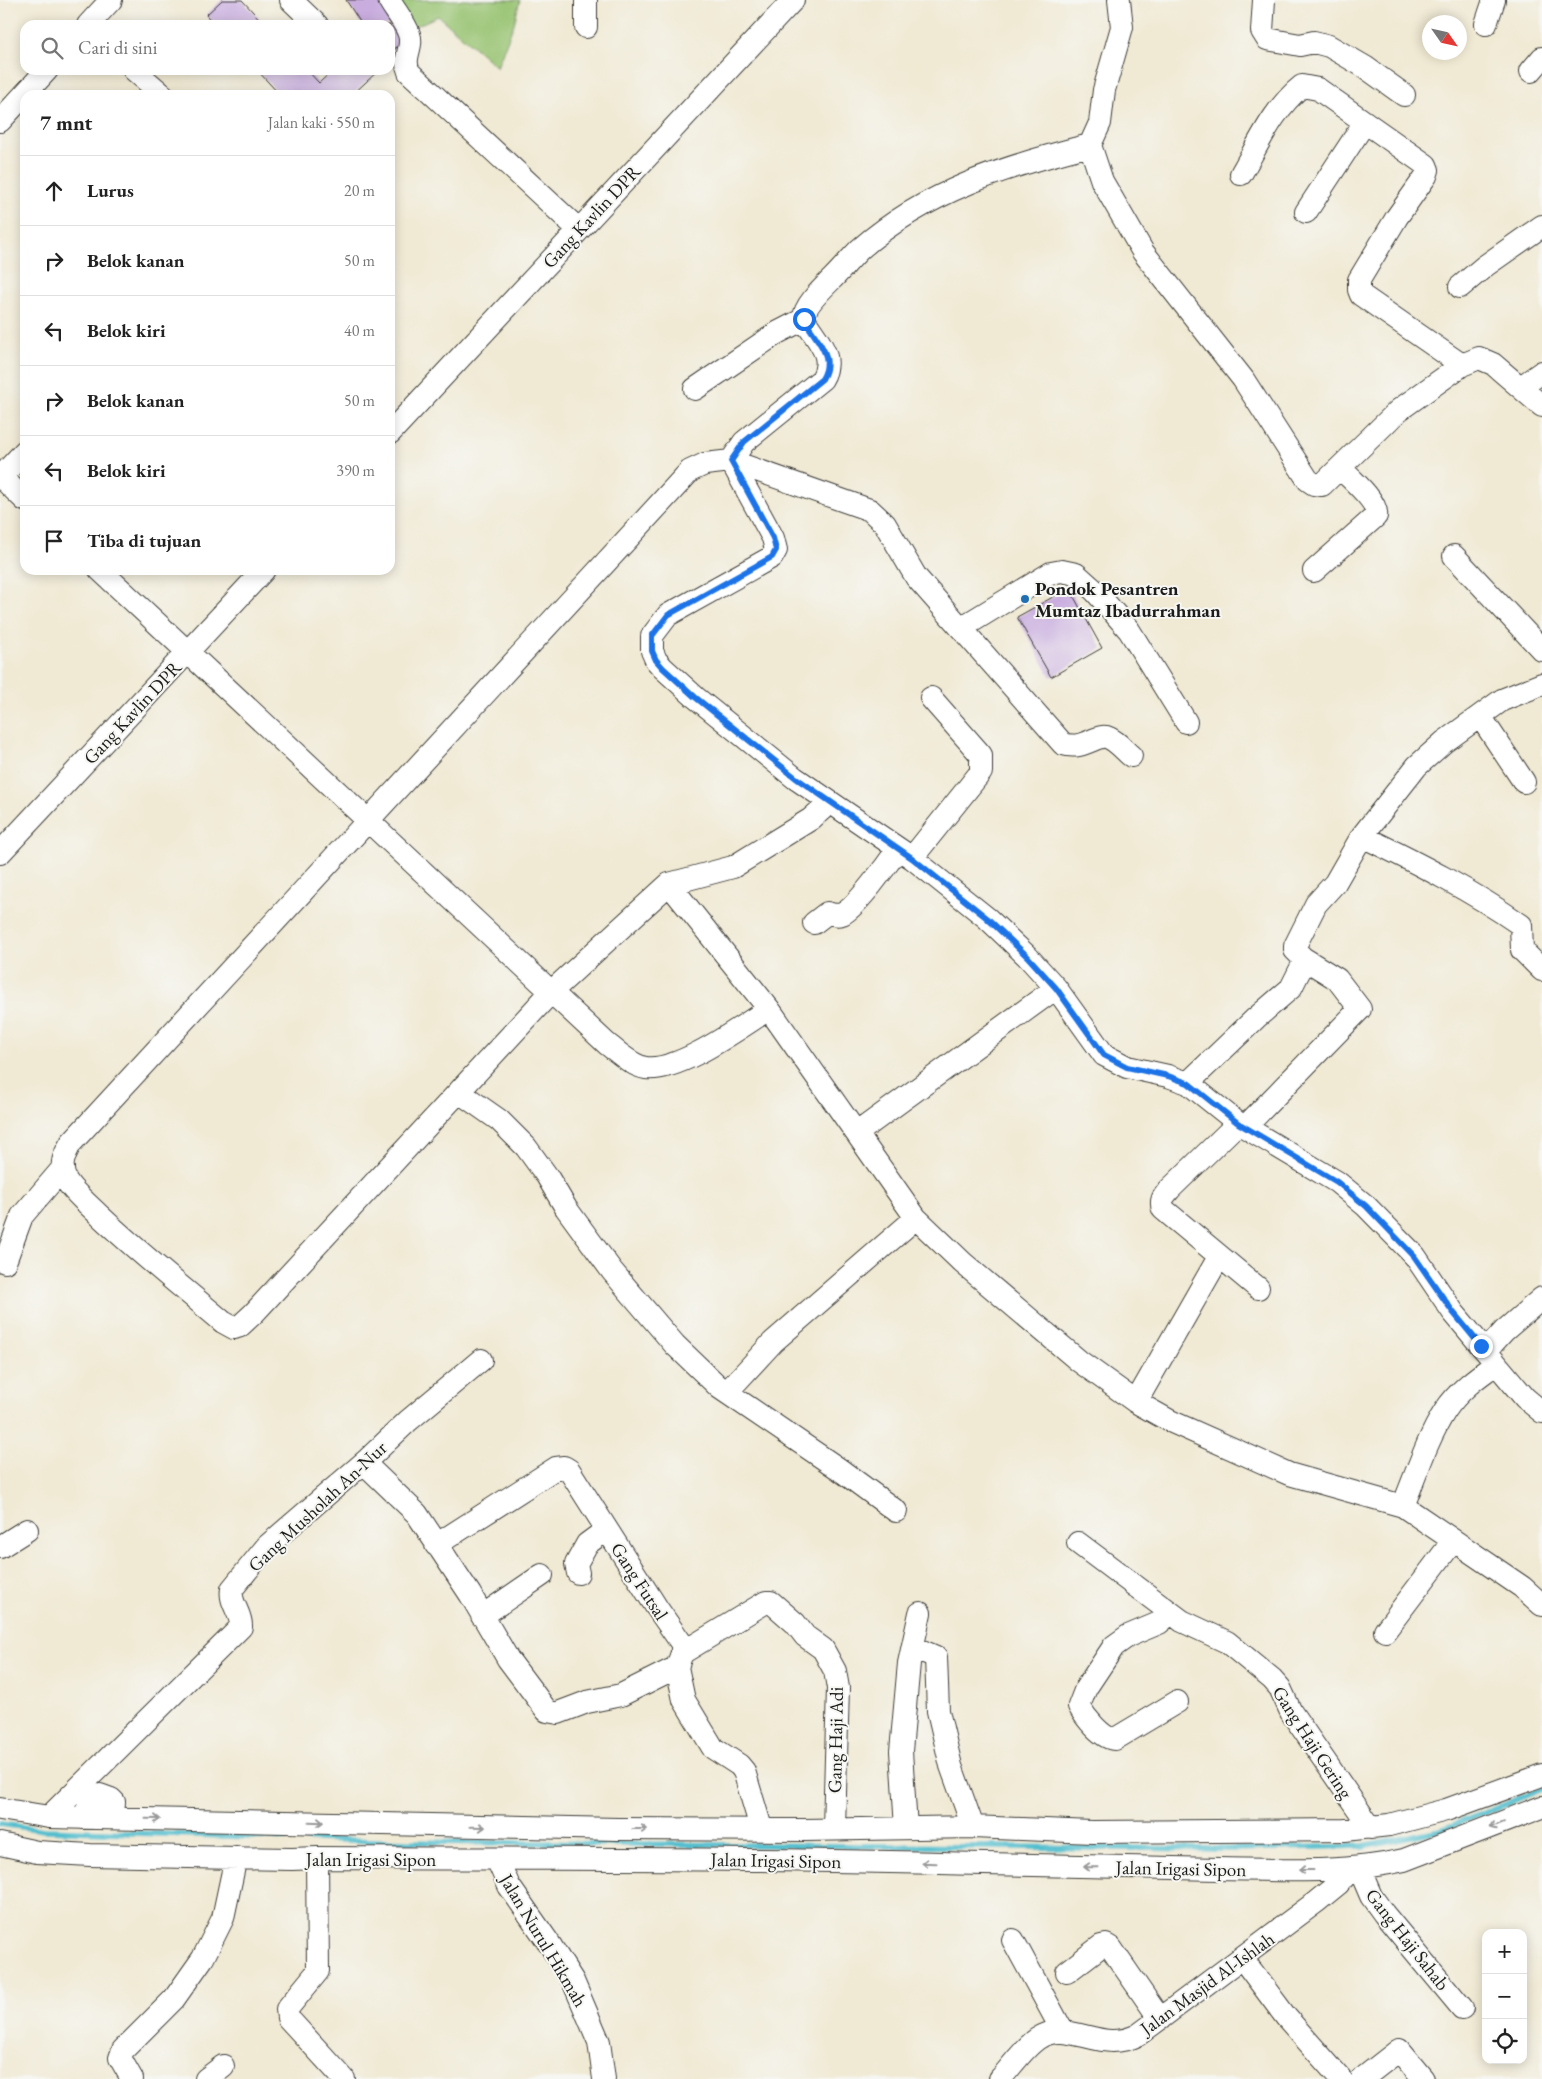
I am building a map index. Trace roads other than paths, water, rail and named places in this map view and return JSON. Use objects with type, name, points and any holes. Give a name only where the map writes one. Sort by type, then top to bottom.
[{"type":"street","points":[[93,20],[111,0]]},
{"type":"street","points":[[291,0],[312,20]]},
{"type":"street","points":[[389,0],[409,34],[410,44],[406,64],[409,72],[578,229]]},
{"type":"street","points":[[586,0],[586,27]]},
{"type":"street","name":"Gang Kavlin DPR","points":[[395,428],[793,0]]},
{"type":"street","points":[[1119,0],[1122,27],[1104,90],[1100,123],[1090,145],[1102,181],[1143,252],[1243,379],[1308,480],[1314,484],[1322,485],[1399,410],[1462,365],[1479,358],[1493,364],[1542,406]]},
{"type":"street","points":[[1264,0],[1262,31],[1267,39],[1300,45],[1314,42],[1329,46],[1365,67],[1404,95]]},
{"type":"street","points":[[1486,24],[1494,0]]},
{"type":"street","points":[[29,90],[42,75]]},
{"type":"street","points":[[140,75],[156,90]]},
{"type":"street","points":[[1241,174],[1276,113],[1292,94],[1302,86],[1318,89],[1426,165],[1428,170],[1359,280],[1358,290],[1361,295],[1462,365]]},
{"type":"street","points":[[0,121],[20,99]]},
{"type":"street","points":[[1306,212],[1365,122]]},
{"type":"street","points":[[731,461],[744,442],[822,379],[827,370],[828,358],[804,319],[804,314],[819,292],[860,249],[916,209],[943,193],[1028,160],[1090,145]]},
{"type":"street","points":[[1460,287],[1485,266],[1542,226]]},
{"type":"street","points":[[695,389],[777,333],[804,319]]},
{"type":"street","points":[[1521,387],[1542,372]]},
{"type":"street","points":[[20,456],[0,477],[20,495]]},
{"type":"street","points":[[731,461],[773,538],[776,550],[772,557],[668,615],[652,636],[652,651],[656,660],[695,697],[796,778],[905,854],[987,918],[1027,956],[1056,988],[1104,1055],[1127,1067],[1168,1076],[1188,1083],[1241,1125],[1337,1182],[1366,1206],[1414,1256],[1453,1312],[1525,1398],[1542,1412]]},
{"type":"street","points":[[830,802],[811,819],[733,867],[669,884],[552,991],[240,1326],[234,1328],[223,1322],[126,1241],[66,1180],[62,1168],[63,1158],[71,1143],[690,471],[705,464],[731,461],[870,510],[886,524],[916,577],[1063,744],[1081,746],[1102,736],[1108,737],[1131,756]]},
{"type":"street","points":[[1314,571],[1376,516],[1377,513],[1373,503],[1340,468]]},
{"type":"street","points":[[1454,556],[1542,650]]},
{"type":"street","points":[[961,628],[1051,573],[1062,571],[1076,574],[1095,591],[1129,630],[1186,722]]},
{"type":"street","points":[[105,575],[608,1044],[628,1059],[645,1068],[663,1066],[686,1059],[769,1009]]},
{"type":"street","name":"Gang Kavlin DPR","points":[[0,853],[259,575]]},
{"type":"street","points":[[1258,1288],[1163,1209],[1162,1198],[1241,1125],[1360,1009],[1337,979],[1304,958],[1295,950],[1295,946],[1316,904],[1336,883],[1362,836],[1416,766],[1502,700],[1542,684]]},
{"type":"street","points":[[814,923],[827,913],[840,915],[846,912],[971,787],[981,772],[983,761],[981,755],[931,698]]},
{"type":"street","points":[[1480,716],[1524,782]]},
{"type":"street","points":[[1362,836],[1420,864],[1482,898],[1521,925],[1522,950],[1542,970]]},
{"type":"street","points":[[669,884],[769,1009],[916,1218],[963,1263],[1079,1361],[1136,1402],[1170,1421],[1289,1474],[1403,1506],[1453,1542],[1522,1587],[1542,1606]]},
{"type":"street","points":[[1188,1083],[1256,1018],[1291,988],[1303,966],[1304,958]]},
{"type":"street","points":[[857,1133],[1056,988]]},
{"type":"street","points":[[459,1092],[499,1120],[526,1147],[547,1176],[566,1208],[612,1271],[676,1345],[727,1392],[839,1469],[896,1511]]},
{"type":"street","points":[[5,1262],[22,1216],[62,1168]]},
{"type":"street","points":[[727,1392],[773,1342],[916,1218]]},
{"type":"street","points":[[1136,1402],[1219,1257]]},
{"type":"street","points":[[1403,1506],[1445,1410],[1491,1357],[1504,1331],[1542,1298]]},
{"type":"street","name":"Gang Musholah An-Nur","points":[[49,1817],[237,1632],[240,1627],[241,1616],[231,1596],[236,1582],[267,1546],[364,1463],[408,1421],[481,1360]]},
{"type":"street","points":[[364,1463],[417,1514],[508,1659],[548,1711],[558,1714],[586,1702],[621,1695],[679,1660]]},
{"type":"street","name":"Gang Futsal","points":[[436,1545],[556,1468],[564,1467],[569,1470],[606,1530],[682,1644],[679,1660],[684,1700],[713,1748],[739,1765],[744,1771],[761,1828]]},
{"type":"street","points":[[0,1547],[27,1530]]},
{"type":"street","points":[[578,1574],[576,1564],[588,1544],[606,1530]]},
{"type":"street","name":"Gang Haji Gering","points":[[1078,1542],[1171,1613],[1193,1627],[1227,1642],[1242,1653],[1280,1688],[1291,1712],[1392,1840]]},
{"type":"street","points":[[1385,1631],[1453,1542]]},
{"type":"street","points":[[482,1616],[542,1575]]},
{"type":"street","name":"Gang Haji Adi","points":[[679,1660],[766,1602],[771,1602],[795,1623],[806,1636],[823,1649],[834,1671],[838,1688],[834,1828]]},
{"type":"street","points":[[906,1828],[901,1751],[909,1663],[920,1613]]},
{"type":"street","points":[[1171,1613],[1159,1623],[1128,1636],[1114,1646],[1086,1688],[1079,1706],[1082,1712],[1107,1737],[1115,1739],[1177,1702]]},
{"type":"street","points":[[913,1647],[936,1657],[938,1711],[951,1766],[973,1827]]},
{"type":"street","name":"Jalan Irigasi Sipon","points":[[0,1844],[37,1852],[90,1855],[292,1859],[599,1858],[821,1860],[1297,1870],[1355,1868],[1392,1840],[1446,1810],[1542,1776]]},
{"type":"street","name":"Jalan Irigasi Sipon","points":[[0,1809],[49,1817],[82,1818],[599,1829],[973,1827],[1092,1832],[1242,1832],[1392,1840],[1542,1807]]},
{"type":"street","points":[[132,2079],[120,2058],[123,2050],[174,1998],[203,1958],[223,1918],[236,1857]]},
{"type":"street","points":[[317,1858],[318,1971],[287,2009],[288,2018],[344,2079]]},
{"type":"street","name":"Jalan Nurul Hikmah","points":[[497,1859],[509,1886],[549,1942],[573,1982],[599,2042],[599,2076]]},
{"type":"street","name":"Jalan Masjid Al-Ishlah","points":[[1000,2079],[1038,2038],[1050,2033],[1063,2032],[1111,2041],[1126,2040],[1138,2035],[1323,1896],[1355,1868]]},
{"type":"street","name":"Gang Haji Sahab","points":[[1355,1868],[1376,1902],[1462,2008]]},
{"type":"street","points":[[1013,1940],[1063,2032]]},
{"type":"street","points":[[1067,1972],[1101,1946],[1106,1945],[1111,1948],[1160,2019]]},
{"type":"street","points":[[1242,1958],[1286,2016],[1341,2079]]},
{"type":"street","points":[[1362,2079],[1399,2050],[1423,2079]]},
{"type":"waterway","points":[[0,1824],[44,1830],[407,1842],[1229,1849],[1363,1846],[1440,1830],[1542,1789]]},
{"type":"place","name":"Pondok Pesantren Mumtaz Ibadurrahman","points":[[1025,599]]}]
